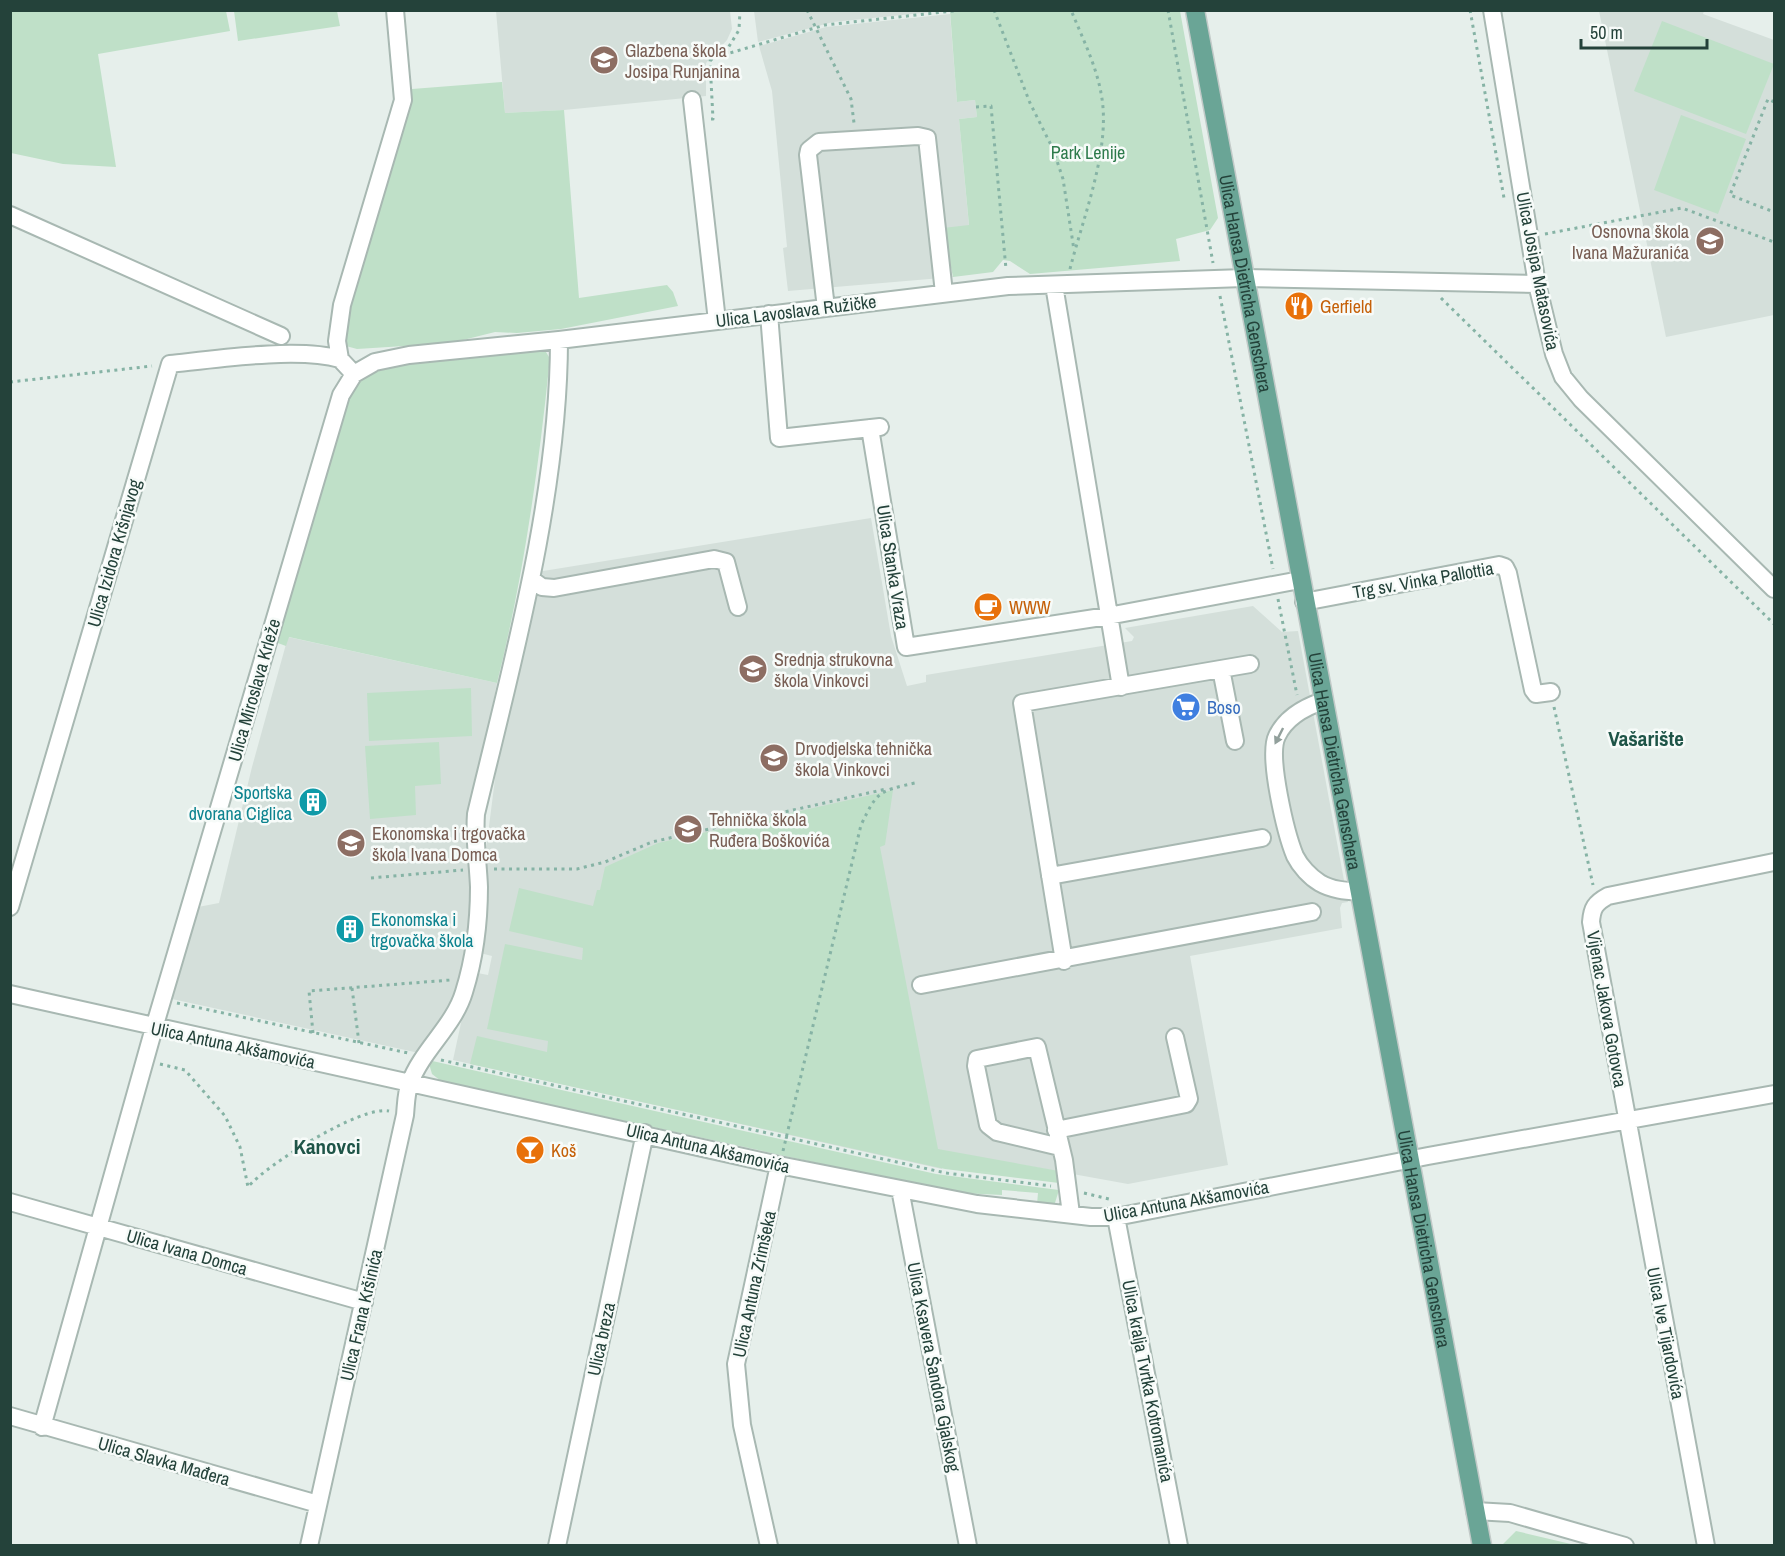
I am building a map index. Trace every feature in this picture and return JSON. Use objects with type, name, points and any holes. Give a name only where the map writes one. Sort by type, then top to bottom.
[{"type":"main road","name":"Ulica Hansa Dietricha Genschera","points":[[1195,10],[1482,1545]]},
{"type":"street","points":[[340,359],[337,341],[342,305],[403,100],[395,10]]},
{"type":"street","name":"Ulica Josipa Matasovića","points":[[1492,10],[1537,284],[1554,354],[1563,377],[1581,399],[1774,589]]},
{"type":"street","points":[[692,100],[717,321]]},
{"type":"street","points":[[825,308],[808,155],[809,150],[819,142],[918,136],[927,138],[944,293]]},
{"type":"street","points":[[10,215],[281,336]]},
{"type":"street","name":"Ulica Lavoslava Ružičke","points":[[354,374],[375,362],[409,356],[1008,286],[1244,278],[1537,284]]},
{"type":"street","points":[[1060,285],[1120,687]]},
{"type":"street","name":"Ulica Stanka Vraza","points":[[770,314],[779,438],[875,428],[906,647],[1108,616],[1300,580]]},
{"type":"street","points":[[409,1084],[424,1057],[457,1011],[468,979],[476,927],[477,869],[474,839],[476,814],[531,579],[549,463],[559,340]]},
{"type":"street","points":[[170,364],[324,354],[340,359],[354,374]]},
{"type":"street","name":"Ulica Izidora Kršnjavog","points":[[10,907],[170,364]]},
{"type":"street","name":"Ulica Miroslava Krleže","points":[[42,1427],[147,1060],[154,1028],[340,395],[354,374]]},
{"type":"street","points":[[531,579],[542,587],[554,588],[714,559],[726,562],[738,607]]},
{"type":"street","name":"Trg sv. Vinka Pallottia","points":[[1304,602],[1499,565],[1505,567],[1533,690],[1536,694],[1551,692]]},
{"type":"street","points":[[1064,961],[1022,704],[1250,664]]},
{"type":"street","points":[[1221,669],[1235,741]]},
{"type":"street","points":[[1323,701],[1303,708],[1277,735],[1273,763],[1291,845],[1305,870],[1332,889],[1359,892]]},
{"type":"street","points":[[1050,876],[1262,838]]},
{"type":"street","points":[[1597,902],[1608,896],[1774,862]]},
{"type":"street","name":"Vijenac Jakova Gotovca","points":[[1597,902],[1592,910],[1592,922],[1626,1120]]},
{"type":"street","points":[[921,985],[1064,961],[1312,912]]},
{"type":"street","name":"Ulica Antuna Akšamovića","points":[[10,994],[409,1084],[645,1133],[779,1165],[977,1204],[1071,1214],[1118,1209],[1410,1160]]},
{"type":"street","points":[[1056,1130],[1186,1104],[1189,1099],[1175,1037]]},
{"type":"street","points":[[1060,1147],[998,1132],[988,1125],[976,1066],[977,1059],[1037,1047],[1060,1147],[1071,1214]]},
{"type":"street","name":"Ulica Frana Kršinića","points":[[309,1545],[405,1115],[409,1084]]},
{"type":"street","points":[[1410,1160],[1774,1094]]},
{"type":"street","name":"Ulica Ive Tijardovića","points":[[1626,1120],[1706,1545]]},
{"type":"street","name":"Ulica breza","points":[[558,1545],[645,1133]]},
{"type":"street","name":"Ulica Antuna Zrimšeka","points":[[769,1545],[742,1425],[736,1364],[779,1165]]},
{"type":"street","name":"Ulica Ksavera Šandora Gjalskog","points":[[900,1189],[968,1545]]},
{"type":"street","name":"Ulica Ivana Domca","points":[[10,1203],[364,1302]]},
{"type":"street","name":"Ulica kralja Tvrtka Kotromanića","points":[[1118,1209],[1179,1545]]},
{"type":"street","name":"Ulica Slavka Mađera","points":[[10,1416],[318,1504]]},
{"type":"street","points":[[1475,1511],[1510,1513],[1625,1545]]},
{"type":"path","points":[[724,55],[739,30],[740,10]]},
{"type":"path","points":[[807,10],[851,99],[855,140]]},
{"type":"path","points":[[693,120],[713,119],[710,61],[724,55],[816,27],[962,10]]},
{"type":"path","points":[[994,10],[1030,103],[1053,149],[1063,179],[1074,252]]},
{"type":"path","points":[[1060,285],[1074,252],[1099,154],[1103,122],[1101,93],[1071,10]]},
{"type":"path","points":[[1168,10],[1295,690],[1303,708]]},
{"type":"path","points":[[1470,10],[1506,205]]},
{"type":"path","points":[[1774,102],[1768,99],[1730,195],[1774,212]]},
{"type":"path","points":[[976,107],[991,106],[1008,286]]},
{"type":"path","points":[[1529,237],[1682,208],[1774,242]]},
{"type":"path","points":[[1436,294],[1774,624]]},
{"type":"path","points":[[10,382],[170,364]]},
{"type":"path","points":[[1551,692],[1597,902]]},
{"type":"path","points":[[371,878],[477,869],[577,869],[605,862],[652,842],[915,783]]},
{"type":"path","points":[[779,1165],[861,825],[875,799],[886,789]]},
{"type":"path","points":[[313,1033],[309,991],[468,979]]},
{"type":"path","points":[[352,988],[359,1042]]},
{"type":"path","points":[[163,1000],[787,1136],[946,1173],[1067,1187],[1118,1209]]},
{"type":"path","points":[[147,1060],[185,1070],[225,1116],[240,1147],[248,1187],[258,1174],[334,1127],[380,1109],[405,1115]]},
{"type":"shaded area","points":[[754,10],[942,11],[833,22],[758,42]]},
{"type":"shaded area","name":"Glazbena škola Josipa Runjanina","points":[[496,11],[730,11],[732,29],[727,40],[706,63],[706,96],[564,110],[505,113]]},
{"type":"shaded area","name":"Osnovna škola Ivana Mažuranića","points":[[1599,11],[1704,11],[1703,14],[1774,40],[1774,315],[1666,337]]},
{"type":"shaded area","points":[[950,14],[957,102],[975,100],[977,117],[959,119],[969,226],[950,272],[953,277],[788,291],[783,248],[787,247],[772,91],[759,46],[826,27]]},
{"type":"shaded area","points":[[871,518],[891,636],[907,686],[926,682],[926,675],[1132,641],[1134,637],[1125,628],[1253,606],[1282,632],[1298,631],[1348,902],[1342,903],[1340,908],[1342,928],[1190,956],[1228,1165],[1128,1184],[939,1150],[942,1169],[453,1060],[472,972],[488,975],[492,956],[476,952],[486,850],[496,771],[537,572]]},
{"type":"shaded area","name":"Ekonomska i trgovačka škola Ivana Domca","points":[[288,637],[497,683],[468,828],[468,858],[474,885],[471,929],[460,992],[419,1053],[172,999],[198,907],[219,903],[252,767]]},
{"type":"green space","points":[[11,10],[226,11],[230,31],[98,54],[116,167],[63,164],[11,153]]},
{"type":"green space","points":[[234,11],[337,11],[340,26],[238,41]]},
{"type":"green space","name":"Park Lenije","points":[[950,11],[1180,11],[1218,218],[1210,230],[1176,239],[1180,261],[1030,274],[1010,261],[1003,260],[993,272],[953,277],[943,228],[969,225],[959,119],[977,117],[975,100],[957,102]]},
{"type":"green space","points":[[1662,21],[1774,64],[1746,134],[1634,91]]},
{"type":"green space","points":[[502,82],[505,113],[564,110],[579,298],[667,285],[673,292],[678,306],[561,329],[517,333],[495,332],[451,343],[357,349],[346,346],[342,322],[412,89]]},
{"type":"green space","points":[[1681,115],[1746,139],[1718,214],[1654,190]]},
{"type":"green space","points":[[543,347],[549,357],[549,367],[535,486],[515,605],[497,683],[289,637],[286,646],[275,642],[349,392],[364,377],[393,365]]},
{"type":"green space","points":[[471,688],[472,736],[369,741],[367,693]]},
{"type":"green space","points":[[439,742],[441,784],[415,786],[416,815],[370,819],[365,746]]},
{"type":"green space","points":[[893,790],[885,845],[880,847],[938,1149],[1059,1171],[1059,1183],[945,1169],[470,1064],[477,1036],[547,1052],[548,1041],[487,1029],[505,944],[582,960],[583,948],[509,931],[519,888],[593,906],[597,890],[600,890],[605,867],[658,843]]},
{"type":"green space","points":[[428,1060],[936,1174],[1059,1190],[1054,1206],[1037,1204],[1038,1193],[1002,1190],[1002,1195],[960,1193],[923,1186],[441,1081],[432,1074]]},
{"type":"green space","points":[[1516,1531],[1575,1545],[1502,1545]]},
{"type":"place","name":"Glazbena škola Josipa Runjanina","points":[[604,60]]},
{"type":"place","name":"Osnovna škola Ivana Mažuranića","points":[[1710,241]]},
{"type":"place","name":"Gerfield","points":[[1299,306]]},
{"type":"place","name":"WWW","points":[[988,607]]},
{"type":"place","name":"Srednja strukovna škola Vinkovci","points":[[753,669]]},
{"type":"place","name":"Boso","points":[[1186,707]]},
{"type":"place","name":"Drvodjelska tehnička škola Vinkovci","points":[[774,758]]},
{"type":"place","name":"Sportska dvorana Ciglica","points":[[313,802]]},
{"type":"place","name":"Tehnička škola Ruđera Boškovića","points":[[688,829]]},
{"type":"place","name":"Ekonomska i trgovačka škola Ivana Domca","points":[[351,843]]},
{"type":"place","name":"Ekonomska i trgovačka škola","points":[[350,929]]},
{"type":"place","name":"Koš","points":[[530,1150]]},
{"type":"district","name":"Vašarište","points":[[1646,738]]},
{"type":"district","name":"Kanovci","points":[[327,1146]]}]
